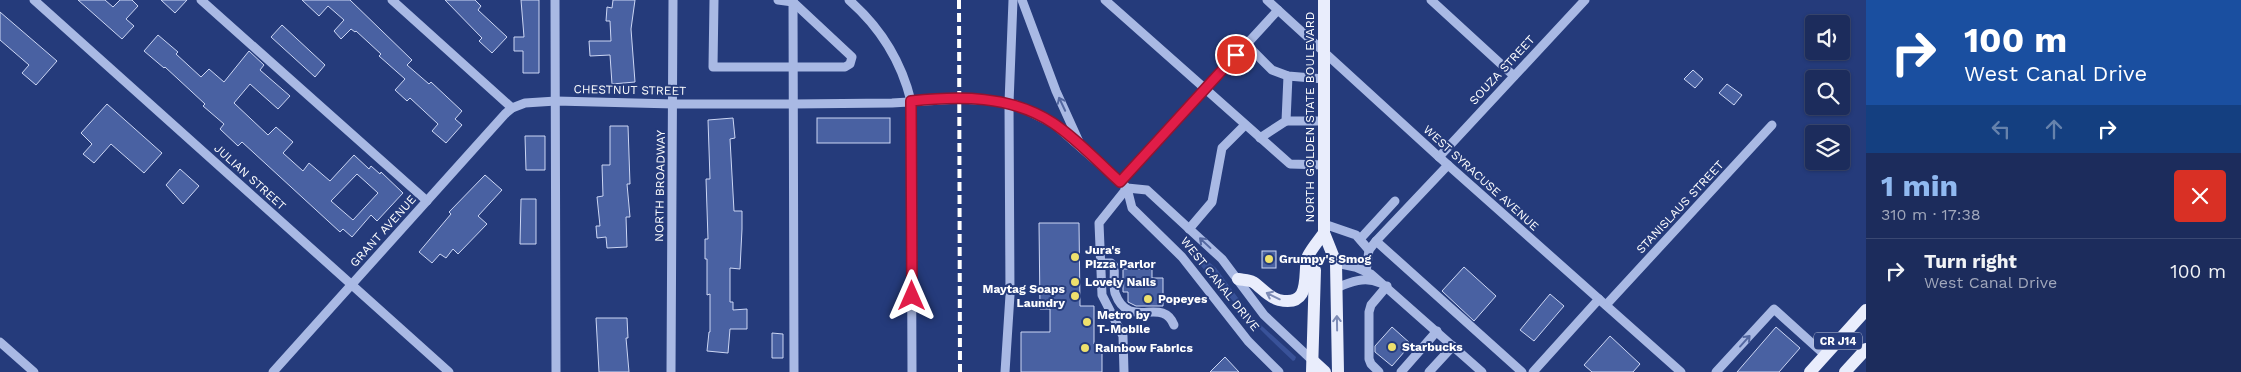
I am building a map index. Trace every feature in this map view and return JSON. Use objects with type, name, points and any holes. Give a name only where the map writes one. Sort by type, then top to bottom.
[{"type":"main road","name":"NORTH GOLDEN STATE BOULEVARD","points":[[1324,0],[1324,228],[1336,263],[1338,372]]},
{"type":"main road","name":"NORTH GOLDEN STATE BOULEVARD","points":[[1238,279],[1252,282],[1276,299],[1292,299],[1304,289],[1307,257],[1324,228]]},
{"type":"main road","points":[[1312,366],[1315,245]]},
{"type":"main road","name":"CR J14","points":[[1810,372],[1866,310]]},
{"type":"main road","name":"CR J14","points":[[1845,372],[1866,349]]},
{"type":"main road","name":"WEST CANAL DRIVE","points":[[1312,366],[1325,372]]},
{"type":"street","name":"JULIAN STREET","points":[[34,0],[449,372]]},
{"type":"street","points":[[201,0],[427,201]]},
{"type":"street","points":[[392,0],[512,108]]},
{"type":"street","points":[[555,0],[556,372]]},
{"type":"street","name":"NORTH BROADWAY","points":[[671,372],[674,104],[673,0]]},
{"type":"street","points":[[714,0],[713,67],[845,67],[850,64],[852,57],[793,1],[778,0]]},
{"type":"street","points":[[849,0],[870,20],[892,50],[906,82],[911,101],[912,372]]},
{"type":"street","points":[[1005,372],[1010,295],[1009,104],[1013,0]]},
{"type":"street","points":[[1022,0],[1056,91],[1083,148]]},
{"type":"street","points":[[1104,0],[1290,164],[1324,165]]},
{"type":"street","name":"WEST SYRACUSE AVENUE","points":[[1267,0],[1439,157],[1680,372]]},
{"type":"street","points":[[1430,0],[1514,76]]},
{"type":"street","name":"SOUZA STREET","points":[[1439,157],[1585,0]]},
{"type":"street","points":[[793,1],[794,372]]},
{"type":"street","points":[[1120,182],[1278,10]]},
{"type":"street","points":[[1246,44],[1272,70],[1288,76],[1324,79]]},
{"type":"street","points":[[1286,121],[1288,76]]},
{"type":"street","name":"WEST CANAL DRIVE","points":[[911,101],[959,99],[996,101],[1009,104],[1044,118],[1083,148],[1127,188],[1147,190],[1190,229],[1222,259],[1264,314],[1312,366]]},
{"type":"street","name":"CHESTNUT STREET","points":[[512,108],[525,103],[556,100],[674,104],[793,104],[911,101]]},
{"type":"street","name":"GRANT AVENUE","points":[[273,372],[498,121],[512,108]]},
{"type":"street","points":[[1260,138],[1286,121],[1324,121]]},
{"type":"street","points":[[1190,229],[1212,202],[1222,148],[1245,125]]},
{"type":"street","name":"STANISLAUS STREET","points":[[1533,372],[1772,125]]},
{"type":"street","points":[[1366,272],[1369,250],[1448,165]]},
{"type":"street","points":[[1124,372],[1123,336],[1102,295],[1099,222],[1127,188]]},
{"type":"street","name":"WEST CANAL DRIVE","points":[[1127,188],[1132,208],[1182,257],[1248,341],[1279,372]]},
{"type":"street","points":[[1361,238],[1395,201]]},
{"type":"street","points":[[1324,228],[1352,232],[1361,238],[1369,250]]},
{"type":"street","points":[[1376,241],[1522,372]]},
{"type":"street","points":[[1101,262],[1111,263],[1114,266],[1115,293],[1125,309],[1134,312],[1165,313],[1171,317],[1174,325]]},
{"type":"street","points":[[1336,263],[1355,267],[1387,286],[1482,372]]},
{"type":"street","points":[[1336,288],[1358,280],[1374,280],[1387,286]]},
{"type":"street","points":[[1379,372],[1369,359],[1369,312],[1371,305],[1387,286]]},
{"type":"street","points":[[1716,372],[1774,309],[1825,356]]},
{"type":"street","points":[[1401,372],[1437,332]]},
{"type":"street","points":[[0,342],[34,372]]},
{"type":"street","points":[[1429,372],[1453,346]]},
{"type":"shaded area","points":[[1184,241],[1216,268],[1252,317],[1296,357],[1295,360],[1293,361],[1278,347],[1208,274],[1182,244]]},
{"type":"building","points":[[78,0],[105,0],[113,7],[120,0],[132,0],[138,6],[126,19],[134,26],[122,39]]},
{"type":"building","points":[[161,0],[187,0],[175,13]]},
{"type":"building","points":[[302,0],[350,0],[412,60],[407,65],[429,84],[431,82],[462,111],[455,119],[462,125],[446,143],[432,131],[438,124],[410,98],[407,101],[395,90],[405,79],[379,56],[381,54],[356,31],[351,29],[341,39],[334,31],[344,20],[328,6],[319,16]]},
{"type":"building","points":[[445,0],[475,0],[481,6],[478,10],[507,37],[492,53],[479,41],[482,38]]},
{"type":"building","points":[[521,0],[539,0],[539,73],[523,73],[523,51],[514,51],[514,37],[524,37]]},
{"type":"building","points":[[613,0],[635,0],[631,29],[635,82],[612,84],[610,55],[590,56],[589,41],[611,41],[610,21],[606,21],[607,7],[612,8]]},
{"type":"building","points":[[0,12],[57,61],[36,85],[22,73],[29,65],[0,40]]},
{"type":"building","points":[[282,25],[325,65],[315,77],[271,37]]},
{"type":"building","points":[[158,35],[178,52],[176,54],[201,77],[209,69],[224,82],[249,51],[264,65],[260,70],[290,96],[278,109],[250,84],[234,103],[268,135],[276,127],[293,142],[283,153],[303,171],[309,163],[330,181],[354,155],[369,169],[371,166],[380,174],[381,172],[403,193],[377,221],[371,215],[352,237],[343,229],[340,232],[242,142],[238,146],[220,129],[224,124],[203,106],[205,104],[165,67],[144,51]],"holes":[[[357,174],[378,193],[353,220],[331,201]]]},
{"type":"building","points":[[1693,70],[1703,79],[1695,88],[1684,79]]},
{"type":"building","points":[[1727,84],[1742,95],[1734,105],[1719,93]]},
{"type":"building","points":[[107,104],[162,153],[144,173],[111,144],[94,163],[83,154],[92,144],[81,133]]},
{"type":"building","points":[[733,118],[735,138],[730,139],[734,211],[742,211],[742,229],[740,269],[730,268],[730,302],[733,302],[733,310],[747,309],[747,329],[730,329],[728,353],[707,351],[710,332],[710,294],[707,295],[707,259],[705,259],[705,239],[708,239],[706,179],[710,179],[708,120]]},
{"type":"building","points":[[817,118],[890,118],[890,143],[817,143]]},
{"type":"building","points":[[610,126],[628,126],[630,184],[627,184],[630,217],[626,217],[627,247],[607,248],[606,237],[597,238],[596,226],[600,226],[597,197],[603,196],[602,165],[610,165]]},
{"type":"building","points":[[525,136],[545,136],[545,170],[526,170]]},
{"type":"building","points":[[180,169],[199,186],[183,204],[166,185]]},
{"type":"building","points":[[485,175],[502,190],[478,216],[487,224],[458,254],[453,249],[446,258],[440,254],[432,263],[419,252],[451,214],[449,212]]},
{"type":"building","points":[[521,199],[536,199],[536,244],[520,244]]},
{"type":"building","points":[[1039,223],[1079,223],[1080,306],[1094,306],[1094,344],[1102,344],[1102,372],[1021,372],[1021,332],[1050,332],[1050,309],[1040,309]]},
{"type":"building","name":"Grumpy's Smog","points":[[1262,251],[1276,251],[1276,268],[1262,268]]},
{"type":"building","points":[[1464,267],[1496,296],[1474,321],[1442,291]]},
{"type":"building","points":[[1123,269],[1152,269],[1152,278],[1163,278],[1163,306],[1136,306],[1128,302],[1128,292],[1123,292]]},
{"type":"building","points":[[1550,294],[1564,306],[1534,341],[1520,330]]},
{"type":"building","points":[[596,318],[627,318],[628,338],[626,338],[629,372],[599,372]]},
{"type":"building","name":"Starbucks","points":[[1392,327],[1411,344],[1392,366],[1375,352],[1375,346]]},
{"type":"building","points":[[1776,327],[1800,348],[1779,372],[1737,372]]},
{"type":"building","points":[[772,333],[783,334],[783,358],[772,358]]},
{"type":"building","points":[[1610,336],[1640,364],[1633,372],[1592,372],[1584,365]]},
{"type":"building","points":[[1225,357],[1239,372],[1210,372]]},
{"type":"railway","points":[[959,0],[960,372]]},
{"type":"place","name":"Jura's Pizza Parlor","points":[[1075,257]]},
{"type":"place","name":"Grumpy's Smog","points":[[1269,259]]},
{"type":"place","name":"Lovely Nails","points":[[1075,282]]},
{"type":"place","name":"Maytag Soaps Laundry","points":[[1075,296]]},
{"type":"place","name":"Popeyes","points":[[1148,299]]},
{"type":"place","name":"Metro by T-Mobile","points":[[1087,322]]},
{"type":"place","name":"Starbucks","points":[[1392,347]]},
{"type":"place","name":"Rainbow Fabrics","points":[[1085,348]]},
{"type":"route","points":[[912,296],[911,101],[988,100],[1024,108],[1054,124],[1120,182],[1236,55]]}]
